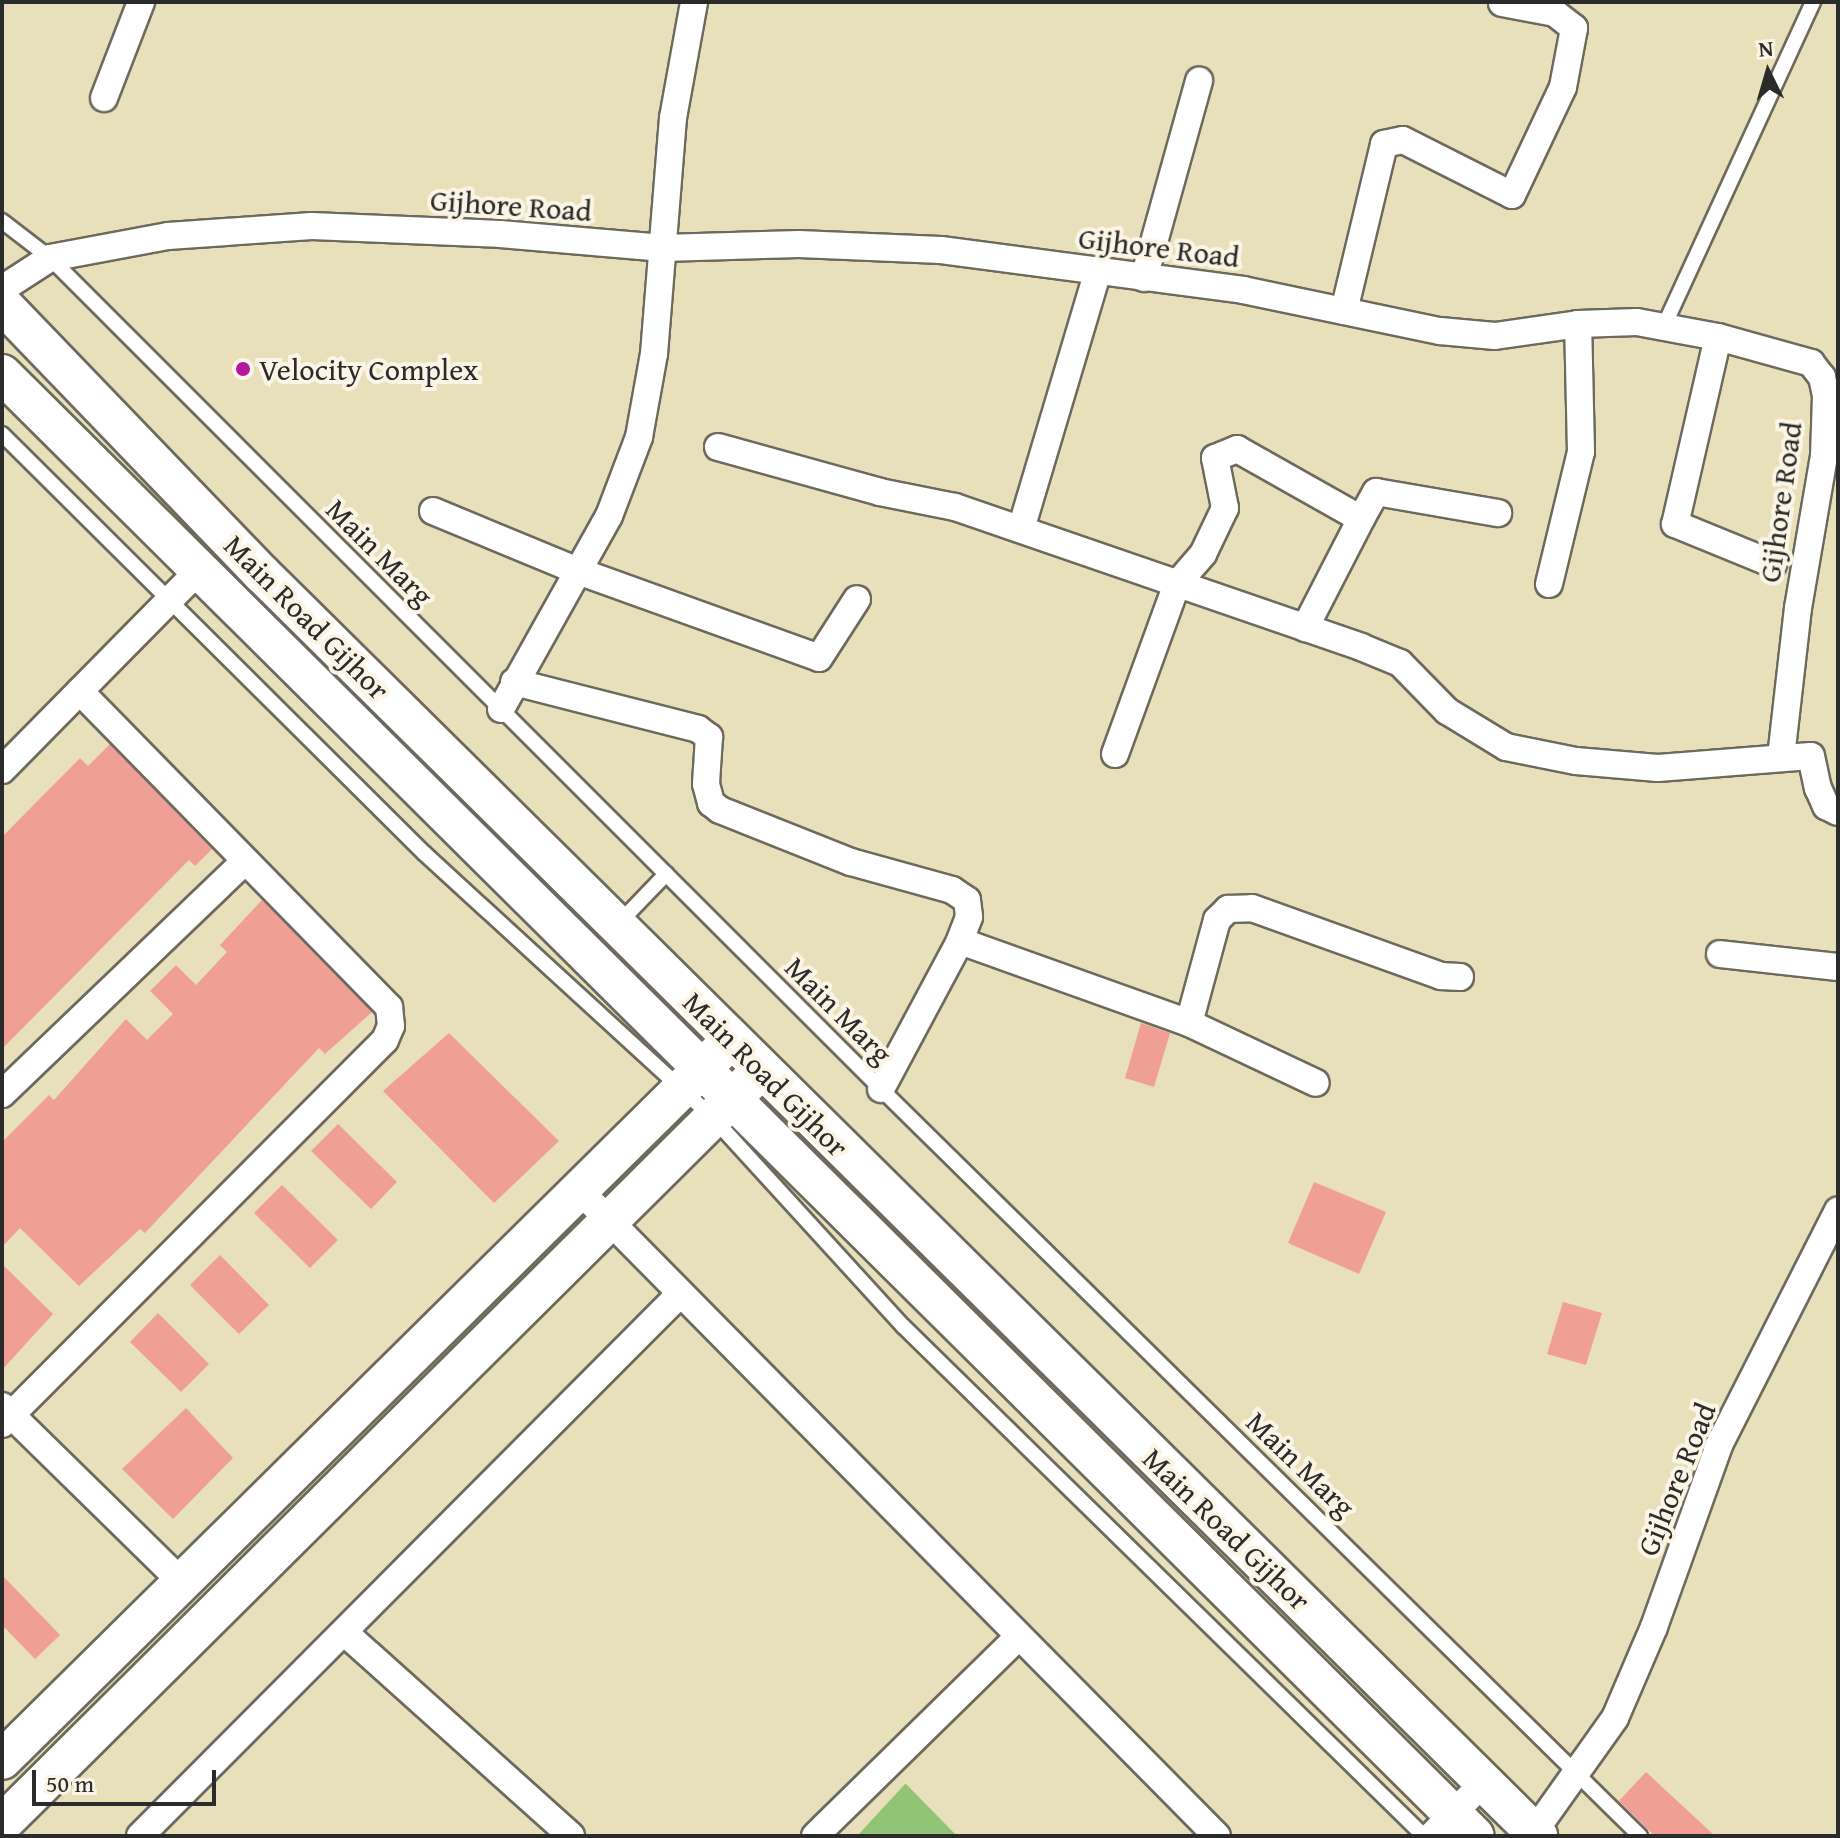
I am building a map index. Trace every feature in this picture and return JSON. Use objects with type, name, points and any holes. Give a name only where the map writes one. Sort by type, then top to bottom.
[{"type":"street","points":[[104,98],[141,2]]},
{"type":"street","points":[[501,709],[609,516],[639,437],[654,354],[673,118],[694,2]]},
{"type":"street","points":[[1344,311],[1384,144],[1403,140],[1512,195],[1563,87],[1574,28],[1555,13],[1502,2]]},
{"type":"street","points":[[1144,278],[1199,81]]},
{"type":"street","name":"Gijhore Road","points":[[2,289],[50,258],[168,236],[312,226],[500,234],[663,248],[799,244],[941,250],[1243,290],[1344,311],[1495,336],[1578,324],[1664,326],[1718,337],[1811,363],[1822,377],[1826,396],[1831,457],[1798,608],[1781,757]]},
{"type":"street","points":[[1021,529],[1098,271]]},
{"type":"street","name":"Main Road Gijhor","points":[[2,304],[262,574],[761,1071],[1536,1834]]},
{"type":"street","points":[[1549,584],[1581,452],[1578,324]]},
{"type":"street","points":[[1718,337],[1675,524],[1773,564]]},
{"type":"street","name":"Main Road Gijhor","points":[[2,374],[199,570],[722,1108],[1446,1830]]},
{"type":"street","points":[[718,447],[880,492],[955,507],[1400,663],[1447,711],[1506,747],[1576,761],[1658,768],[1811,756],[1818,788],[1826,806],[1838,812]]},
{"type":"street","points":[[1115,754],[1177,584],[1203,554],[1225,508],[1215,458],[1237,449],[1361,519]]},
{"type":"street","points":[[1305,628],[1376,492],[1498,513]]},
{"type":"street","points":[[433,511],[578,571],[819,658],[857,599]]},
{"type":"street","points":[[2,770],[199,570]]},
{"type":"street","points":[[514,682],[698,729],[709,737],[711,752],[706,784],[711,803],[851,862],[952,890],[967,900],[969,917],[960,941],[881,1089]]},
{"type":"street","points":[[80,691],[389,1007],[391,1026],[385,1040],[5,1415],[183,1583]]},
{"type":"street","points":[[2,1094],[245,861]]},
{"type":"street","points":[[1189,1023],[1217,920],[1228,909],[1252,908],[1441,976],[1460,977]]},
{"type":"street","points":[[960,941],[1189,1023],[1316,1083]]},
{"type":"street","points":[[1720,954],[1838,967]]},
{"type":"street","points":[[2,1760],[581,1192],[732,1039]]},
{"type":"street","points":[[2,1824],[605,1221],[761,1071]]},
{"type":"street","points":[[581,1192],[605,1221],[1217,1836]]},
{"type":"street","name":"Gijhore Road","points":[[1536,1834],[1580,1774],[1615,1718],[1654,1627],[1719,1445],[1833,1239],[1838,1210]]},
{"type":"street","points":[[140,1836],[679,1295]]},
{"type":"street","points":[[344,1632],[571,1836]]},
{"type":"street","points":[[815,1836],[1018,1637]]},
{"type":"street","points":[[1446,1830],[1484,1782]]},
{"type":"lane","points":[[1664,326],[1813,2]]},
{"type":"lane","name":"Main Marg","points":[[2,221],[50,258],[881,1089],[1640,1836]]},
{"type":"lane","points":[[2,434],[167,602],[424,853],[693,1078]]},
{"type":"lane","points":[[617,925],[666,874]]},
{"type":"green space","points":[[906,1784],[957,1836],[857,1836]]},
{"type":"building","points":[[110,744],[212,849],[195,866],[189,860],[2,1049],[2,837],[80,758],[88,766]]},
{"type":"building","points":[[262,900],[372,1012],[325,1054],[319,1048],[145,1233],[140,1229],[79,1286],[20,1228],[2,1247],[2,1142],[49,1095],[54,1100],[126,1019],[147,1040],[173,1014],[150,991],[176,965],[196,985],[227,952],[220,945]]},
{"type":"building","points":[[1141,1023],[1170,1033],[1154,1087],[1125,1078]]},
{"type":"building","points":[[449,1033],[559,1141],[494,1203],[383,1091]]},
{"type":"building","points":[[338,1124],[397,1182],[371,1209],[311,1151]]},
{"type":"building","points":[[1314,1182],[1386,1212],[1359,1274],[1288,1243]]},
{"type":"building","points":[[282,1185],[338,1240],[310,1268],[254,1213]]},
{"type":"building","points":[[220,1255],[269,1305],[239,1334],[190,1285]]},
{"type":"building","points":[[2,1264],[53,1314],[2,1370]]},
{"type":"building","points":[[1563,1302],[1602,1313],[1586,1365],[1547,1354]]},
{"type":"building","points":[[158,1313],[209,1364],[181,1392],[130,1342]]},
{"type":"building","points":[[186,1408],[233,1458],[173,1519],[122,1469]]},
{"type":"building","points":[[2,1575],[60,1635],[35,1659],[2,1625]]},
{"type":"building","points":[[1646,1772],[1715,1836],[1655,1836],[1619,1801]]},
{"type":"place","name":"Velocity Complex","points":[[243,369]]}]
